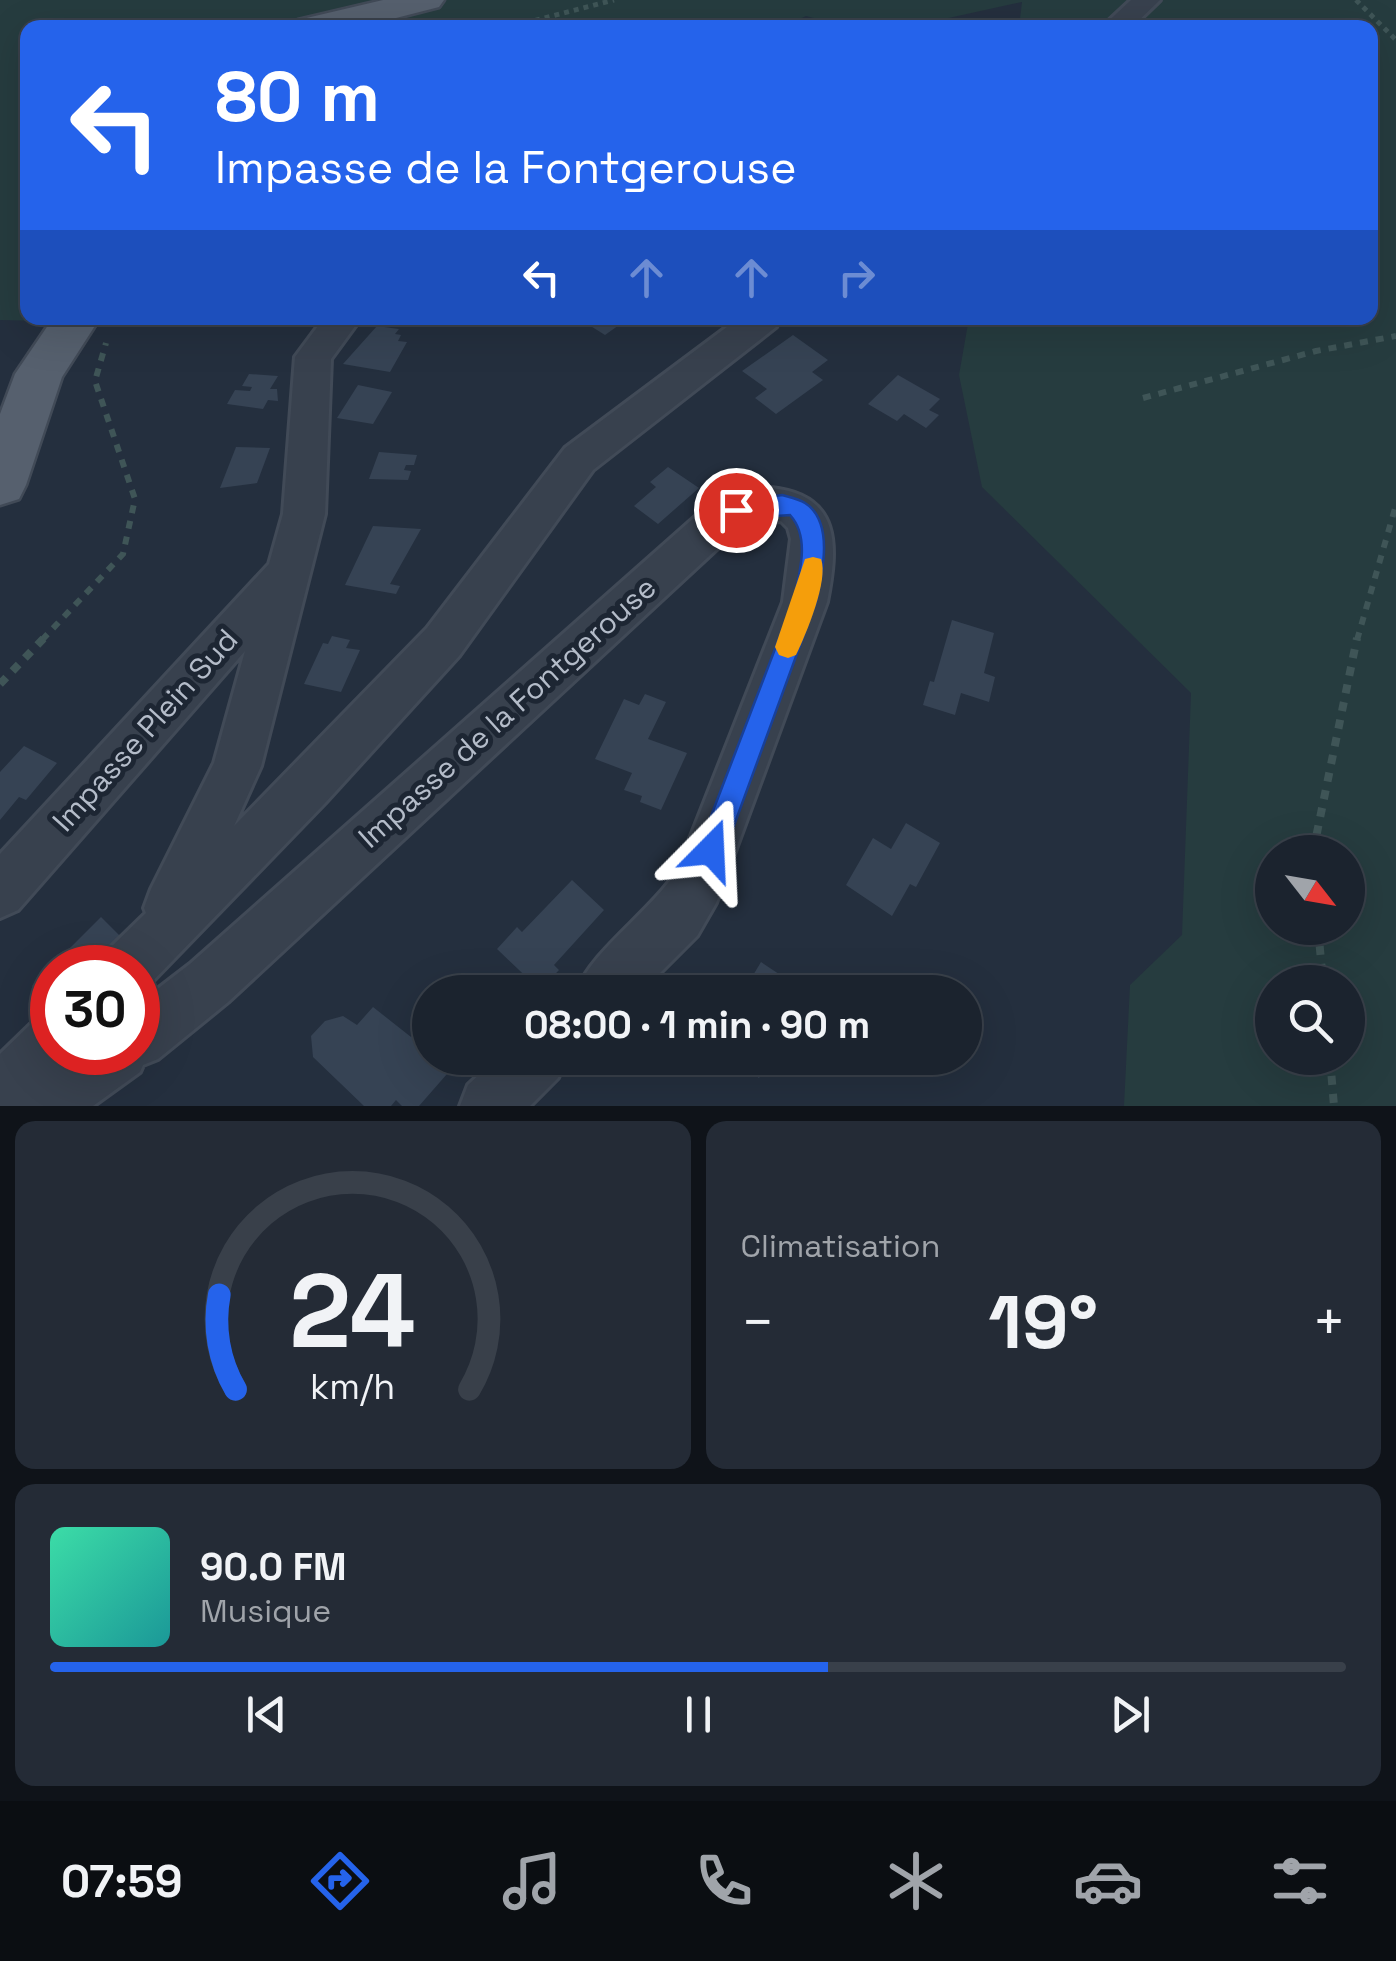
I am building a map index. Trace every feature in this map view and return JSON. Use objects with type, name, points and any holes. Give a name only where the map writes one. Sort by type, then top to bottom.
[{"type":"main road","points":[[344,20],[427,0]]},
{"type":"main road","points":[[0,485],[39,374],[93,325]]},
{"type":"street","points":[[1124,20],[1148,0]]},
{"type":"street","name":"Impasse Plein Sud","points":[[147,945],[237,766],[304,514],[313,357],[338,325]]},
{"type":"street","points":[[150,945],[308,787],[443,642],[579,459],[754,325]]},
{"type":"street","name":"Impasse de la Fontgerouse","points":[[160,1022],[209,983],[719,520],[754,506],[782,504],[797,508],[807,519],[814,560],[805,602],[698,885],[678,917],[620,975]]},
{"type":"street","name":"Impasse Plein Sud","points":[[0,892],[290,569]]},
{"type":"street","points":[[0,1094],[30,1064]]},
{"type":"street","points":[[44,1106],[88,1075]]},
{"type":"street","points":[[489,1106],[521,1075]]},
{"type":"path","points":[[537,20],[614,0]]},
{"type":"path","points":[[1356,0],[1376,20]]},
{"type":"path","points":[[1378,22],[1396,40]]},
{"type":"path","points":[[0,684],[123,554],[135,499],[95,381],[93,325]]},
{"type":"path","points":[[1143,398],[1316,351],[1396,336]]},
{"type":"path","points":[[1317,835],[1348,670],[1396,504]]},
{"type":"path","points":[[1331,1075],[1334,1106]]},
{"type":"green space","points":[[0,0],[1396,0],[1396,1106],[1124,1106],[1130,985],[1182,935],[1191,693],[982,487],[959,375],[968,325],[1378,325],[1378,20],[1020,20],[1022,2],[940,20],[821,20],[806,16],[797,20],[20,20],[20,320],[0,320]]},
{"type":"building","points":[[589,325],[619,325],[605,335]]},
{"type":"building","points":[[377,326],[399,329],[395,334],[401,335],[398,341],[407,342],[390,372],[343,364]]},
{"type":"building","points":[[793,335],[828,360],[812,372],[823,380],[776,414],[755,398],[767,389],[742,371]]},
{"type":"building","points":[[249,374],[278,376],[270,389],[277,389],[278,401],[268,400],[263,409],[227,404],[235,390],[250,391],[252,387],[242,386]]},
{"type":"building","points":[[898,375],[940,399],[929,410],[939,415],[926,428],[904,414],[897,421],[868,404]]},
{"type":"building","points":[[358,385],[392,392],[373,424],[337,418]]},
{"type":"building","points":[[236,447],[270,448],[257,483],[220,488]]},
{"type":"building","points":[[379,452],[417,455],[414,465],[406,465],[404,470],[411,471],[408,480],[369,479]]},
{"type":"building","points":[[668,467],[699,488],[658,524],[634,506],[656,487],[650,482]]},
{"type":"building","points":[[373,526],[421,529],[390,584],[400,586],[396,594],[345,585]]},
{"type":"building","points":[[952,620],[994,633],[984,673],[995,677],[989,702],[961,693],[955,715],[923,705]]},
{"type":"building","points":[[332,636],[350,640],[346,648],[360,650],[341,692],[304,684],[323,643],[328,644]]},
{"type":"building","points":[[645,694],[666,702],[648,739],[687,753],[661,810],[640,802],[642,796],[624,790],[632,773],[595,759],[624,699],[639,705]]},
{"type":"building","points":[[24,746],[57,763],[26,800],[19,797],[0,820],[0,772]]},
{"type":"building","points":[[906,823],[940,843],[916,887],[910,884],[892,916],[846,885],[873,838],[891,849]]},
{"type":"building","points":[[572,880],[604,910],[554,965],[559,970],[554,975],[524,975],[497,949],[517,927],[522,932]]},
{"type":"building","points":[[101,917],[123,939],[119,945],[73,945]]},
{"type":"building","points":[[761,962],[780,975],[753,975]]},
{"type":"building","points":[[373,1007],[412,1036],[412,1075],[446,1075],[419,1106],[402,1106],[396,1100],[391,1106],[364,1106],[313,1057],[311,1036],[325,1021],[343,1016],[357,1025]]},
{"type":"slow traffic","points":[[788,647],[813,566]]},
{"type":"route","points":[[711,850],[805,602],[814,560],[807,519],[797,508],[782,504],[736,510]]}]
